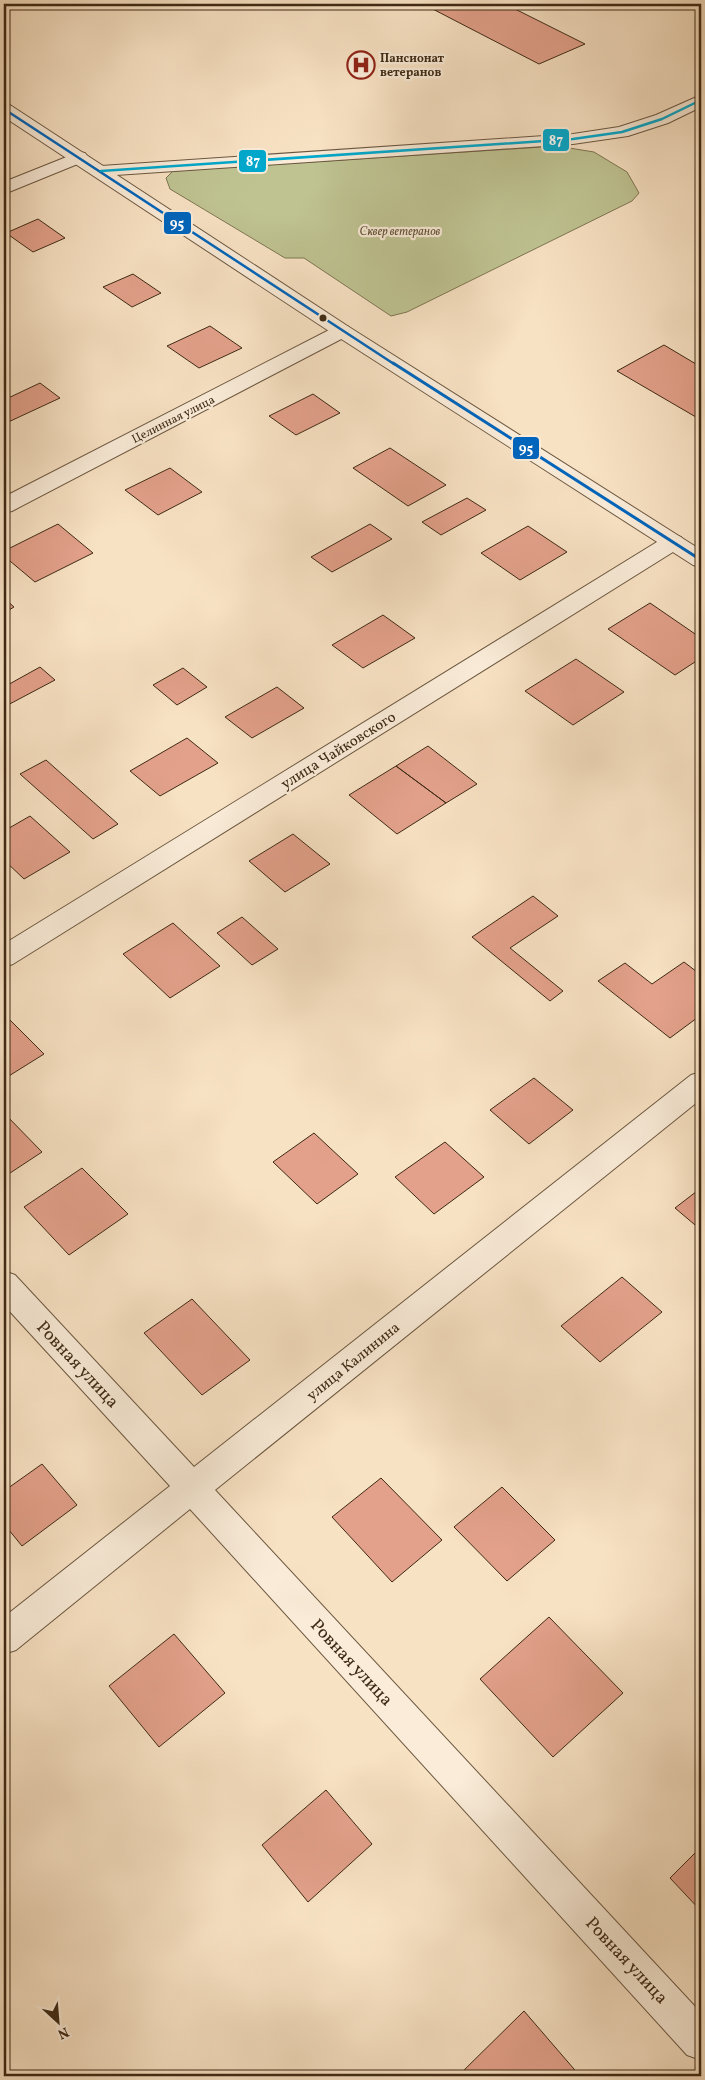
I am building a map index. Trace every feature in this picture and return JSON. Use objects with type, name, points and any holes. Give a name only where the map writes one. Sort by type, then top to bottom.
[{"type":"street","points":[[101,171],[573,139],[622,132],[662,119],[701,100]]},
{"type":"street","points":[[4,109],[342,331],[701,560]]},
{"type":"street","points":[[4,189],[79,157]]},
{"type":"street","name":"Целинная улица","points":[[4,506],[342,331]]},
{"type":"street","name":"улица Чайковского","points":[[4,957],[673,542]]},
{"type":"street","name":"улица Калинина","points":[[4,1638],[701,1083]]},
{"type":"street","name":"Ровная улица","points":[[4,1284],[701,2041]]},
{"type":"green space","name":"Сквер ветеранов","points":[[557,146],[594,152],[627,172],[639,193],[632,201],[407,312],[391,316],[304,258],[285,258],[170,189],[166,178],[173,171]]},
{"type":"building","points":[[423,4],[505,4],[585,44],[539,64]]},
{"type":"building","points":[[38,219],[65,238],[33,252],[6,233]]},
{"type":"building","points":[[133,274],[161,293],[132,307],[103,287]]},
{"type":"building","points":[[210,326],[242,348],[199,368],[167,346]]},
{"type":"building","points":[[664,345],[701,367],[701,420],[617,371]]},
{"type":"building","points":[[40,383],[60,398],[4,424],[4,400]]},
{"type":"building","points":[[313,394],[340,413],[296,435],[269,416]]},
{"type":"building","points":[[390,448],[446,485],[408,506],[353,468]]},
{"type":"building","points":[[170,468],[202,492],[158,515],[125,490]]},
{"type":"building","points":[[467,498],[486,510],[441,535],[422,522]]},
{"type":"building","points":[[58,524],[93,553],[35,582],[4,556],[4,551]]},
{"type":"building","points":[[370,524],[392,539],[332,572],[311,557]]},
{"type":"building","points":[[528,526],[567,552],[520,580],[481,553]]},
{"type":"building","points":[[4,598],[14,607],[4,613]]},
{"type":"building","points":[[650,603],[701,638],[701,658],[675,675],[608,629]]},
{"type":"building","points":[[383,615],[415,638],[363,668],[332,645]]},
{"type":"building","points":[[576,659],[624,692],[573,725],[525,691]]},
{"type":"building","points":[[40,667],[55,680],[4,707],[4,687]]},
{"type":"building","points":[[183,668],[207,687],[177,705],[153,685]]},
{"type":"building","points":[[277,687],[304,708],[252,738],[225,717]]},
{"type":"building","points":[[187,738],[218,763],[160,796],[130,771]]},
{"type":"building","points":[[428,746],[477,784],[446,803],[396,766]]},
{"type":"building","points":[[46,760],[118,824],[93,839],[20,774]]},
{"type":"building","points":[[396,766],[446,803],[397,834],[349,795]]},
{"type":"building","points":[[30,816],[70,852],[24,879],[4,860],[4,831]]},
{"type":"building","points":[[293,834],[330,864],[285,892],[249,861]]},
{"type":"building","points":[[533,896],[558,916],[510,948],[563,991],[550,1001],[472,937]]},
{"type":"building","points":[[242,917],[278,949],[252,965],[217,933]]},
{"type":"building","points":[[173,923],[220,966],[170,998],[123,954]]},
{"type":"building","points":[[684,962],[701,975],[701,1015],[670,1038],[598,981],[625,963],[652,984]]},
{"type":"building","points":[[10,1020],[44,1054],[4,1079],[4,1024]]},
{"type":"building","points":[[534,1078],[573,1110],[529,1144],[490,1110]]},
{"type":"building","points":[[4,1113],[42,1152],[4,1177]]},
{"type":"building","points":[[314,1133],[358,1174],[317,1204],[273,1162]]},
{"type":"building","points":[[445,1142],[484,1177],[434,1214],[395,1177]]},
{"type":"building","points":[[82,1168],[128,1214],[69,1255],[24,1207]]},
{"type":"building","points":[[701,1188],[701,1230],[675,1208]]},
{"type":"building","points":[[622,1277],[662,1312],[600,1362],[561,1326]]},
{"type":"building","points":[[192,1299],[250,1360],[202,1395],[144,1333]]},
{"type":"building","points":[[42,1464],[77,1505],[22,1546],[4,1524],[4,1491]]},
{"type":"building","points":[[381,1478],[442,1540],[392,1582],[332,1517]]},
{"type":"building","points":[[502,1487],[555,1540],[507,1581],[454,1527]]},
{"type":"building","points":[[549,1617],[623,1693],[553,1757],[480,1679]]},
{"type":"building","points":[[174,1634],[225,1693],[159,1747],[109,1686]]},
{"type":"building","points":[[326,1790],[372,1844],[308,1902],[262,1845]]},
{"type":"building","points":[[701,1847],[701,1911],[670,1878]]},
{"type":"building","points":[[524,2011],[580,2076],[458,2076]]},
{"type":"transit line","name":"87","points":[[101,171],[573,139],[622,132],[662,119],[701,100]]},
{"type":"transit line","name":"95","points":[[4,109],[342,331],[701,560]]},
{"type":"place","name":"Пансионат ветеранов","points":[[361,65]]}]
